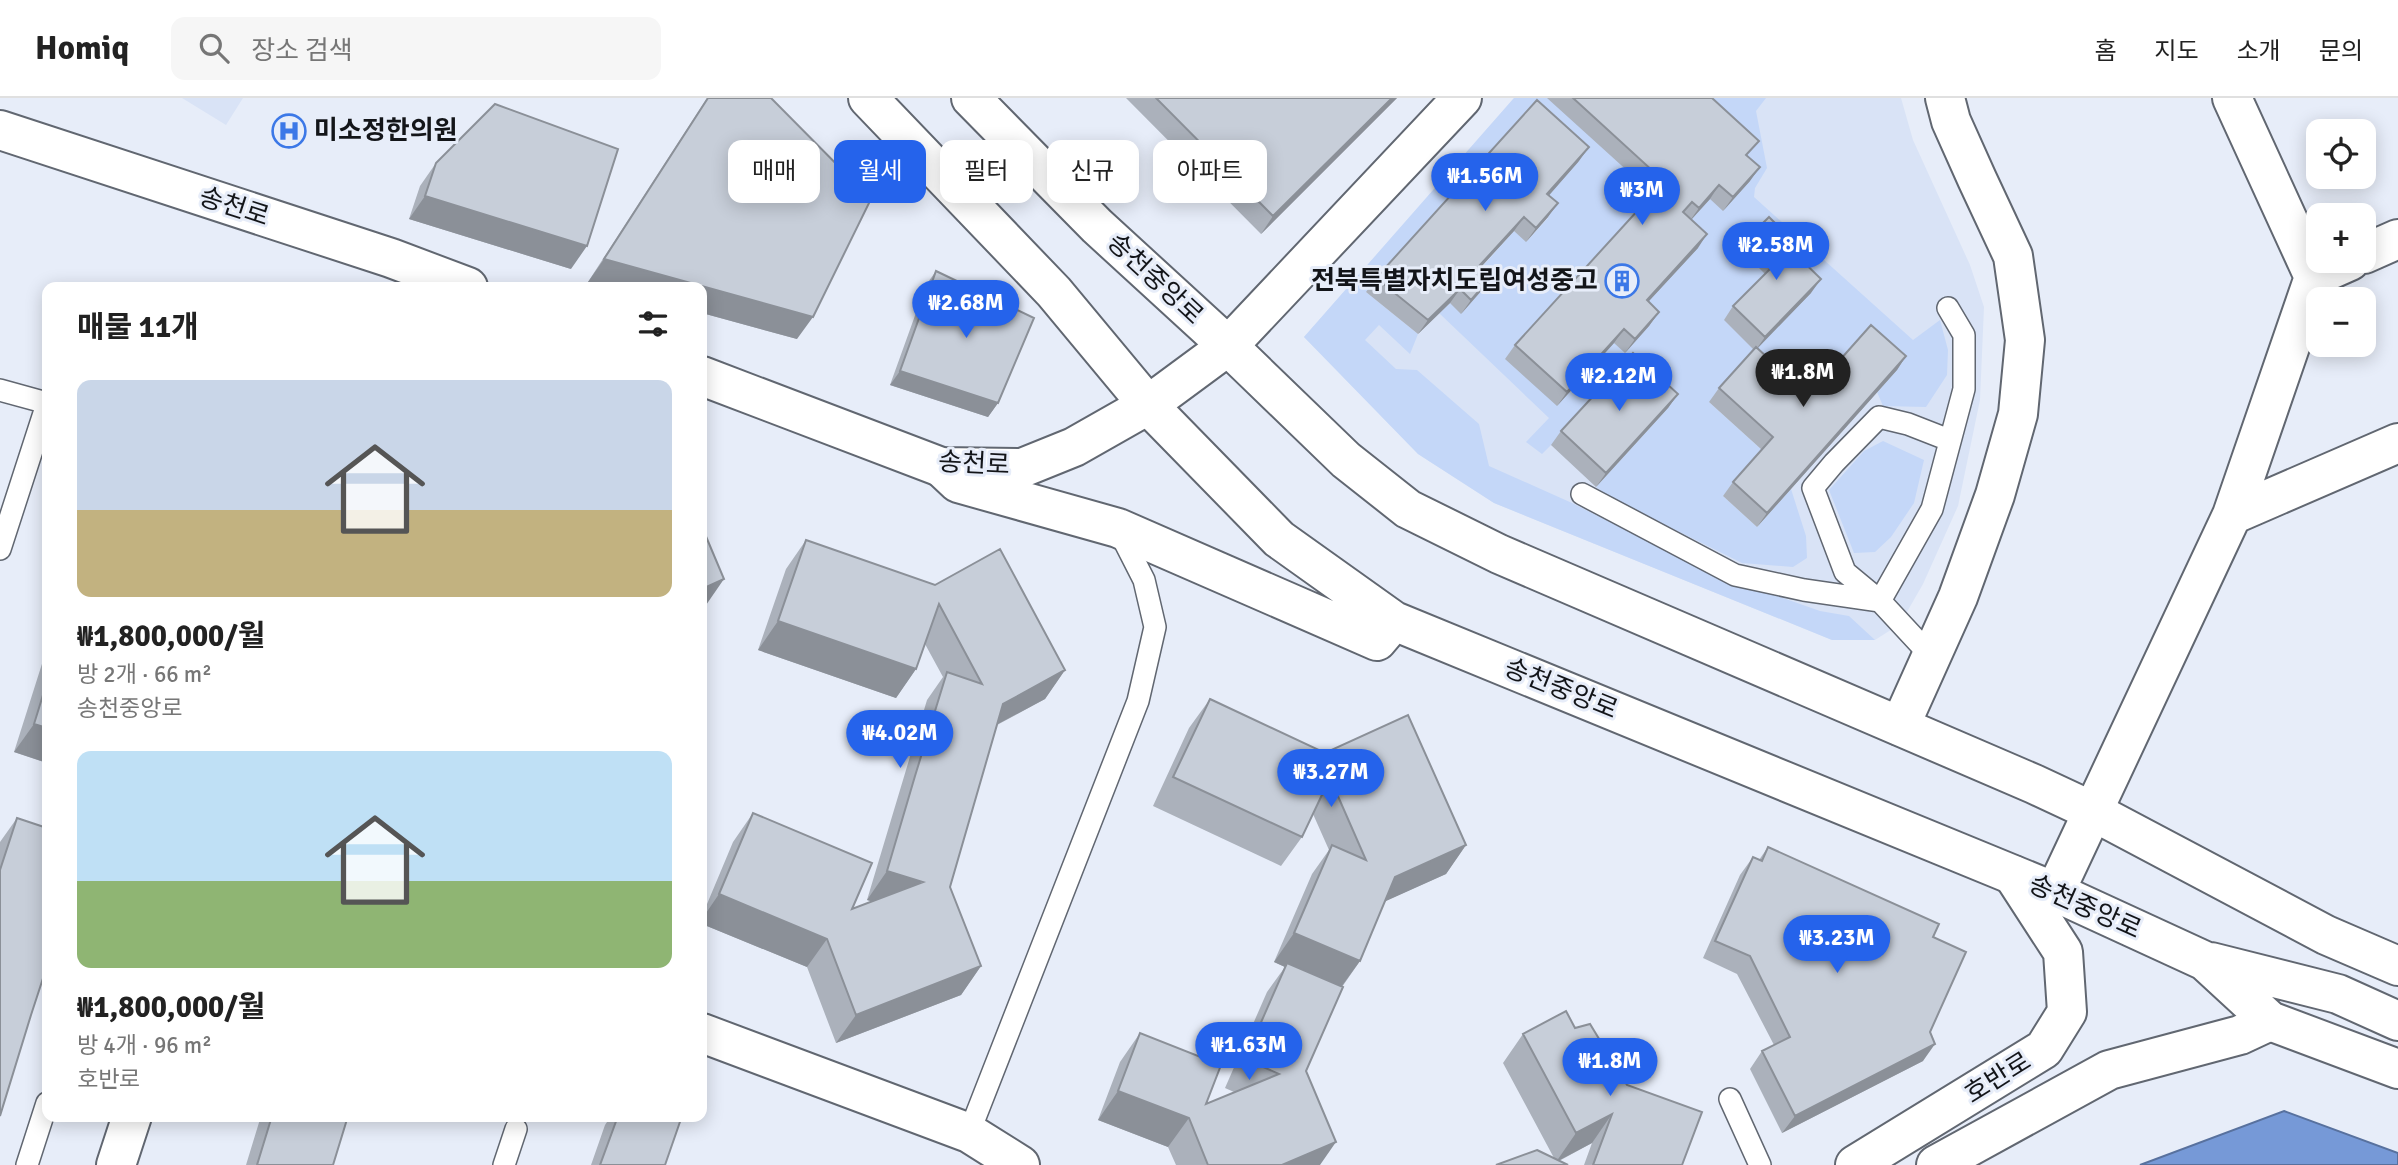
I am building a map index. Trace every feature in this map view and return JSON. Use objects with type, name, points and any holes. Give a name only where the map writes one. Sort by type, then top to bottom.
[{"type":"street","name":"송천중앙로","points":[[868,98],[1054,292],[1148,405],[1279,539],[1394,621],[2055,892],[2205,961],[2270,1021],[2398,1069]]},
{"type":"street","name":"송천중앙로","points":[[971,98],[1097,226],[1228,346],[1346,460],[1408,509],[1499,554],[2094,812],[2326,935],[2398,966]]},
{"type":"street","name":"송천로","points":[[707,378],[941,467],[1022,468],[1073,447],[1148,405],[1228,346],[1462,98]]},
{"type":"street","points":[[1900,726],[1958,597],[1995,495],[2018,414],[2025,340],[2013,256],[1951,121],[1945,98]]},
{"type":"street","points":[[2055,892],[2232,515],[2314,277],[2232,98]]},
{"type":"street","name":"송천로","points":[[0,130],[387,273],[439,282]]},
{"type":"street","points":[[2376,249],[2398,239]]},
{"type":"street","points":[[2314,277],[2323,273]]},
{"type":"street","points":[[2232,515],[2398,443]]},
{"type":"street","points":[[941,467],[958,483],[1118,528],[1377,640],[1394,621]]},
{"type":"street","name":"호반로","points":[[1856,1165],[2044,1049],[2067,1012],[2063,952],[2013,875]]},
{"type":"street","points":[[2205,961],[2338,994],[2398,1021]]},
{"type":"street","name":"호반로","points":[[1936,1165],[2109,1070],[2240,1035],[2270,1021]]},
{"type":"street","points":[[707,1035],[969,1133],[1020,1165]]},
{"type":"street","points":[[116,1165],[130,1122]]},
{"type":"lane","points":[[1880,601],[1932,509],[1964,389],[1964,335],[1948,308]]},
{"type":"lane","points":[[0,390],[42,402]]},
{"type":"lane","points":[[1932,657],[1880,601],[1845,572],[1814,488],[1834,463],[1879,417],[1908,424],[1949,440]]},
{"type":"lane","points":[[0,549],[42,419]]},
{"type":"lane","points":[[1582,494],[1735,575],[1804,590],[1880,601]]},
{"type":"lane","points":[[969,1133],[1138,701],[1154,627],[1144,580],[1118,528]]},
{"type":"lane","points":[[1730,1100],[1760,1165]]},
{"type":"lane","points":[[27,1165],[42,1118]]},
{"type":"lane","points":[[505,1165],[516,1129]]},
{"type":"shaded area","points":[[182,98],[243,98],[226,125]]},
{"type":"shaded area","points":[[1514,98],[1901,98],[1913,140],[1970,265],[1984,307],[1980,400],[1958,506],[1923,584],[1900,624],[1875,640],[1832,640],[1494,503],[1418,454],[1304,337]]},
{"type":"shaded area","points":[[1514,98],[1766,98],[1756,111],[1767,168],[1755,188],[1754,197],[1913,340],[1940,320],[1948,350],[1947,375],[1926,407],[1883,406],[1877,392],[1814,393],[1709,402],[1763,451],[1723,496],[1757,527],[1791,489],[1806,536],[1807,558],[1793,567],[1742,563],[1611,498],[1596,487],[1668,408],[1551,445],[1542,454],[1526,442],[1549,418],[1439,313],[1514,231],[1527,241],[1548,218],[1538,208],[1366,292],[1418,334],[1410,354],[1379,325],[1365,340],[1396,369],[1417,370],[1479,424],[1489,466],[1572,503],[1707,571],[1820,611],[1849,616],[1875,640],[1832,640],[1494,503],[1418,454],[1304,337]]},
{"type":"shaded area","points":[[1883,441],[1924,460],[1914,503],[1891,537],[1875,552],[1854,553],[1829,490],[1864,451]]},
{"type":"water","points":[[2284,1111],[2398,1153],[2398,1165],[2140,1165]]},
{"type":"building","points":[[708,98],[771,98],[813,140],[728,140],[728,203],[820,203],[820,147],[834,162],[834,203],[869,203],[813,317],[707,288],[707,282],[687,282],[604,259]]},
{"type":"building","points":[[1156,98],[1392,98],[1273,216],[1260,203],[1267,203],[1267,140],[1198,140]]},
{"type":"building","name":"전북특별자치도립여성중고","points":[[1573,98],[1712,98],[1759,141],[1746,155],[1760,167],[1733,197],[1719,185],[1699,208],[1692,202],[1683,212],[1707,234],[1647,300],[1659,312],[1635,339],[1624,329],[1567,392],[1515,345],[1660,186],[1673,198],[1677,193]]},
{"type":"building","name":"전북특별자치도립여성중고","points":[[1537,100],[1589,147],[1547,194],[1558,203],[1536,228],[1524,217],[1480,265],[1492,276],[1471,300],[1460,289],[1428,320],[1376,278]]},
{"type":"building","points":[[495,104],[618,149],[587,246],[425,196],[436,163]]},
{"type":"building","points":[[1769,217],[1789,237],[1784,243],[1821,279],[1765,337],[1733,306],[1777,262],[1750,236]]},
{"type":"building","points":[[936,271],[1034,318],[998,403],[900,371]]},
{"type":"building","points":[[1871,325],[1906,356],[1767,513],[1733,482],[1773,437],[1719,388],[1756,347],[1781,370],[1796,354],[1823,379]]},
{"type":"building","name":"전북특별자치도립여성중고","points":[[1633,353],[1678,394],[1606,473],[1561,431]]},
{"type":"building","points":[[707,539],[724,579],[707,587]]},
{"type":"building","points":[[806,540],[935,585],[1000,549],[1065,670],[1003,704],[950,887],[981,966],[856,1015],[827,939],[719,894],[753,813],[872,863],[852,909],[923,882],[887,871],[915,776],[947,672],[982,684],[939,604],[916,669],[778,621]]},
{"type":"building","points":[[42,698],[42,726],[34,724]]},
{"type":"building","points":[[1210,699],[1325,753],[1408,715],[1466,845],[1395,877],[1360,961],[1294,933],[1332,845],[1366,860],[1330,778],[1302,837],[1173,777]]},
{"type":"building","points":[[17,818],[42,826],[42,981],[0,1116],[0,870]]},
{"type":"building","points":[[1768,847],[1939,924],[1933,937],[1966,952],[1930,1032],[1935,1044],[1795,1116],[1762,1051],[1790,1037],[1750,956],[1715,941],[1753,857],[1762,861]]},
{"type":"building","points":[[1287,963],[1343,987],[1306,1071],[1336,1142],[1282,1165],[1208,1165],[1189,1118],[1118,1091],[1140,1033],[1221,1065],[1206,1104],[1279,1074],[1245,1059]]},
{"type":"building","points":[[1566,1011],[1575,1028],[1590,1024],[1627,1085],[1702,1112],[1682,1165],[1593,1165],[1612,1114],[1576,1133],[1523,1034]]},
{"type":"building","points":[[270,1122],[346,1122],[333,1165],[257,1165]]},
{"type":"building","points":[[616,1122],[680,1122],[665,1165],[600,1165]]},
{"type":"building","points":[[1537,1150],[1568,1165],[1496,1165]]},
{"type":"place","name":"미소정한의원","points":[[289,131]]},
{"type":"place","name":"전북특별자치도립여성중고","points":[[1622,281]]}]
